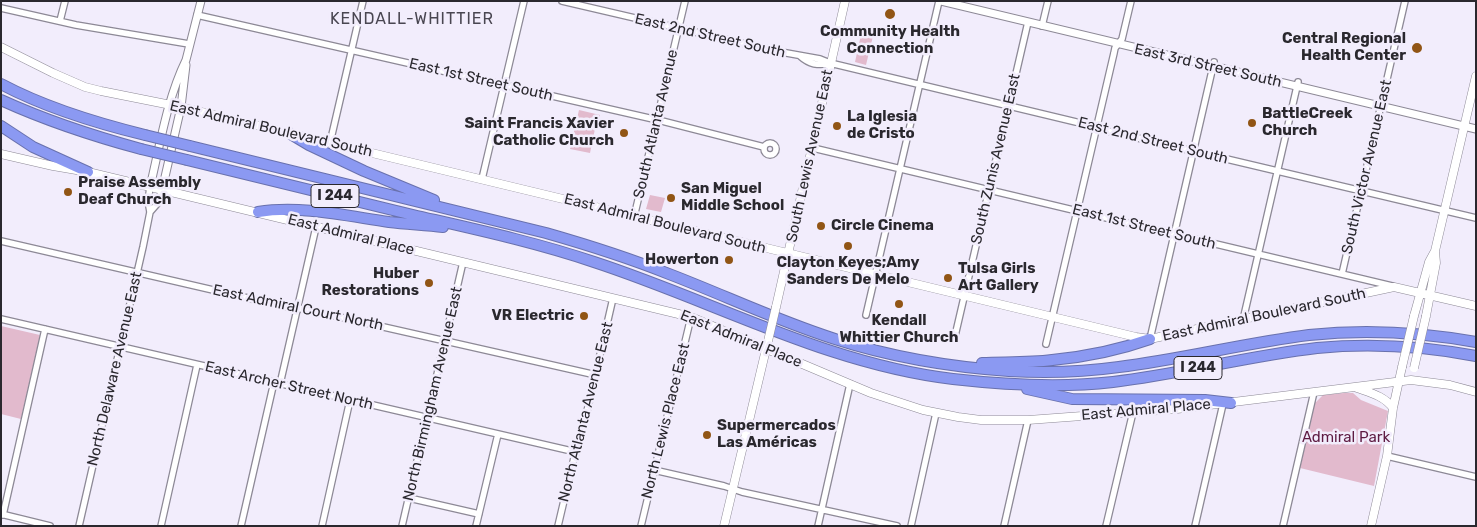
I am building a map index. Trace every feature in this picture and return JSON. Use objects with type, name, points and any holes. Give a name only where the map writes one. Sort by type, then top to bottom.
[{"type":"highway","name":"I 244","points":[[1,84],[88,120],[546,233],[612,253],[671,274],[834,339],[888,354],[944,364],[1010,371],[1085,370],[1160,361],[1279,339],[1341,332],[1427,334],[1476,342]]},
{"type":"highway","name":"I 244","points":[[1,100],[60,125],[141,149],[557,250],[669,288],[771,330],[846,357],[926,375],[1002,384],[1053,385],[1112,382],[1284,353],[1341,346],[1393,346],[1443,350],[1476,356]]},
{"type":"highway","points":[[1,126],[33,146],[88,172]]},
{"type":"highway","points":[[289,133],[364,171],[402,185],[460,211]]},
{"type":"highway","points":[[258,212],[275,210],[332,214],[389,222],[483,231]]},
{"type":"highway","points":[[944,364],[1050,361],[1135,345],[1150,340]]},
{"type":"highway","points":[[1002,384],[1072,399],[1204,400],[1227,403]]},
{"type":"main road","name":"South Lewis Avenue East","points":[[724,526],[813,148],[845,1]]},
{"type":"main road","name":"East Admiral Boulevard South","points":[[1,48],[52,74],[85,87],[181,107],[1150,340],[1394,287]]},
{"type":"main road","points":[[1412,380],[1431,295],[1436,251],[1476,76]]},
{"type":"main road","name":"East Admiral Place","points":[[1,154],[88,172],[258,212],[691,317],[767,345],[850,384],[893,401],[936,413],[981,420],[1028,420],[1177,409],[1398,381]]},
{"type":"main road","points":[[1371,526],[1387,456],[1398,381],[1420,292],[1429,262],[1436,251]]},
{"type":"main road","name":"East 1st Street South","points":[[1394,287],[1476,306]]},
{"type":"main road","points":[[1398,381],[1412,380],[1476,392]]},
{"type":"main road","points":[[1354,387],[1387,400],[1393,408]]},
{"type":"street","points":[[60,21],[65,1]]},
{"type":"street","points":[[186,60],[201,1]]},
{"type":"street","points":[[330,143],[363,1]]},
{"type":"street","points":[[482,179],[524,1]]},
{"type":"street","name":"East 2nd Street South","points":[[562,1],[800,56],[809,64],[830,64],[921,85],[1476,218]]},
{"type":"street","name":"South Atlanta Avenue","points":[[634,217],[685,1]]},
{"type":"street","points":[[866,315],[940,1]]},
{"type":"street","name":"East 3rd Street South","points":[[940,1],[963,4],[1042,26],[1214,64],[1476,129]]},
{"type":"street","points":[[1042,26],[1048,1]]},
{"type":"street","points":[[1046,344],[1115,48],[1122,40],[1130,1]]},
{"type":"street","name":"South Victor Avenue East","points":[[1342,274],[1405,1]]},
{"type":"street","points":[[1,8],[93,28],[189,44]]},
{"type":"street","name":"East 1st Street South","points":[[197,15],[764,146]]},
{"type":"street","name":"South Zunis Avenue East","points":[[954,336],[1028,22]]},
{"type":"street","name":"North Delaware Avenue East","points":[[79,526],[138,272],[150,212],[148,201],[150,187],[170,105],[181,69],[186,60]]},
{"type":"street","name":"North Delaware Avenue East","points":[[150,212],[157,204],[162,190],[181,107],[186,60]]},
{"type":"street","points":[[1150,340],[1214,64]]},
{"type":"street","points":[[1243,320],[1298,84]]},
{"type":"street","name":"East 1st Street South","points":[[813,148],[1394,287]]},
{"type":"street","points":[[241,526],[298,308],[316,227]]},
{"type":"street","name":"East Admiral Court North","points":[[1,241],[291,308],[304,309],[596,374]]},
{"type":"street","name":"North Birmingham Avenue East","points":[[402,526],[463,262]]},
{"type":"street","name":"North Atlanta Avenue East","points":[[558,526],[613,298]]},
{"type":"street","name":"North Lewis Place East","points":[[641,526],[691,317]]},
{"type":"street","name":"East Archer Street North","points":[[1,319],[576,452]]},
{"type":"street","points":[[45,329],[2,514],[50,526]]},
{"type":"street","points":[[161,526],[197,365]]},
{"type":"street","points":[[818,526],[850,384]]},
{"type":"street","points":[[1284,526],[1314,392]]},
{"type":"street","points":[[322,526],[350,400]]},
{"type":"street","points":[[1195,526],[1227,403]]},
{"type":"street","points":[[1106,526],[1133,412]]},
{"type":"street","points":[[911,526],[936,413]]},
{"type":"street","points":[[1004,526],[1028,420]]},
{"type":"street","points":[[476,526],[498,434]]},
{"type":"street","points":[[1387,456],[1476,477]]},
{"type":"street","points":[[654,470],[897,526]]},
{"type":"street","points":[[409,498],[479,514]]},
{"type":"green space","points":[[862,30],[874,32],[866,65],[855,62]]},
{"type":"green space","points":[[579,110],[600,115],[598,124],[596,124],[590,153],[570,149]]},
{"type":"green space","points":[[650,195],[665,198],[661,212],[646,209]]},
{"type":"green space","points":[[1,326],[40,335],[21,419],[1,414]]},
{"type":"green space","name":"Admiral Park","points":[[1353,393],[1361,400],[1388,411],[1374,486],[1300,468],[1315,402],[1323,395]]},
{"type":"place","name":"Community Health Connection","points":[[890,14]]},
{"type":"place","name":"Central Regional Health Center","points":[[1417,48]]},
{"type":"place","name":"BattleCreek Church","points":[[1252,123]]},
{"type":"place","name":"La Iglesia de Cristo","points":[[837,126]]},
{"type":"place","name":"Saint Francis Xavier Catholic Church","points":[[624,133]]},
{"type":"place","name":"Praise Assembly Deaf Church","points":[[68,192]]},
{"type":"place","name":"San Miguel Middle School","points":[[671,198]]},
{"type":"place","name":"Circle Cinema","points":[[821,226]]},
{"type":"place","name":"Clayton Keyes;Amy Sanders De Melo","points":[[848,246]]},
{"type":"place","name":"Howerton","points":[[729,260]]},
{"type":"place","name":"Tulsa Girls Art Gallery","points":[[948,278]]},
{"type":"place","name":"Huber Restorations","points":[[429,283]]},
{"type":"place","name":"Kendall Whittier Church","points":[[899,304]]},
{"type":"place","name":"VR Electric","points":[[584,316]]},
{"type":"place","name":"Supermercados Las Américas","points":[[707,435]]},
{"type":"district","name":"KENDALL-WHITTIER","points":[[412,19]]}]
